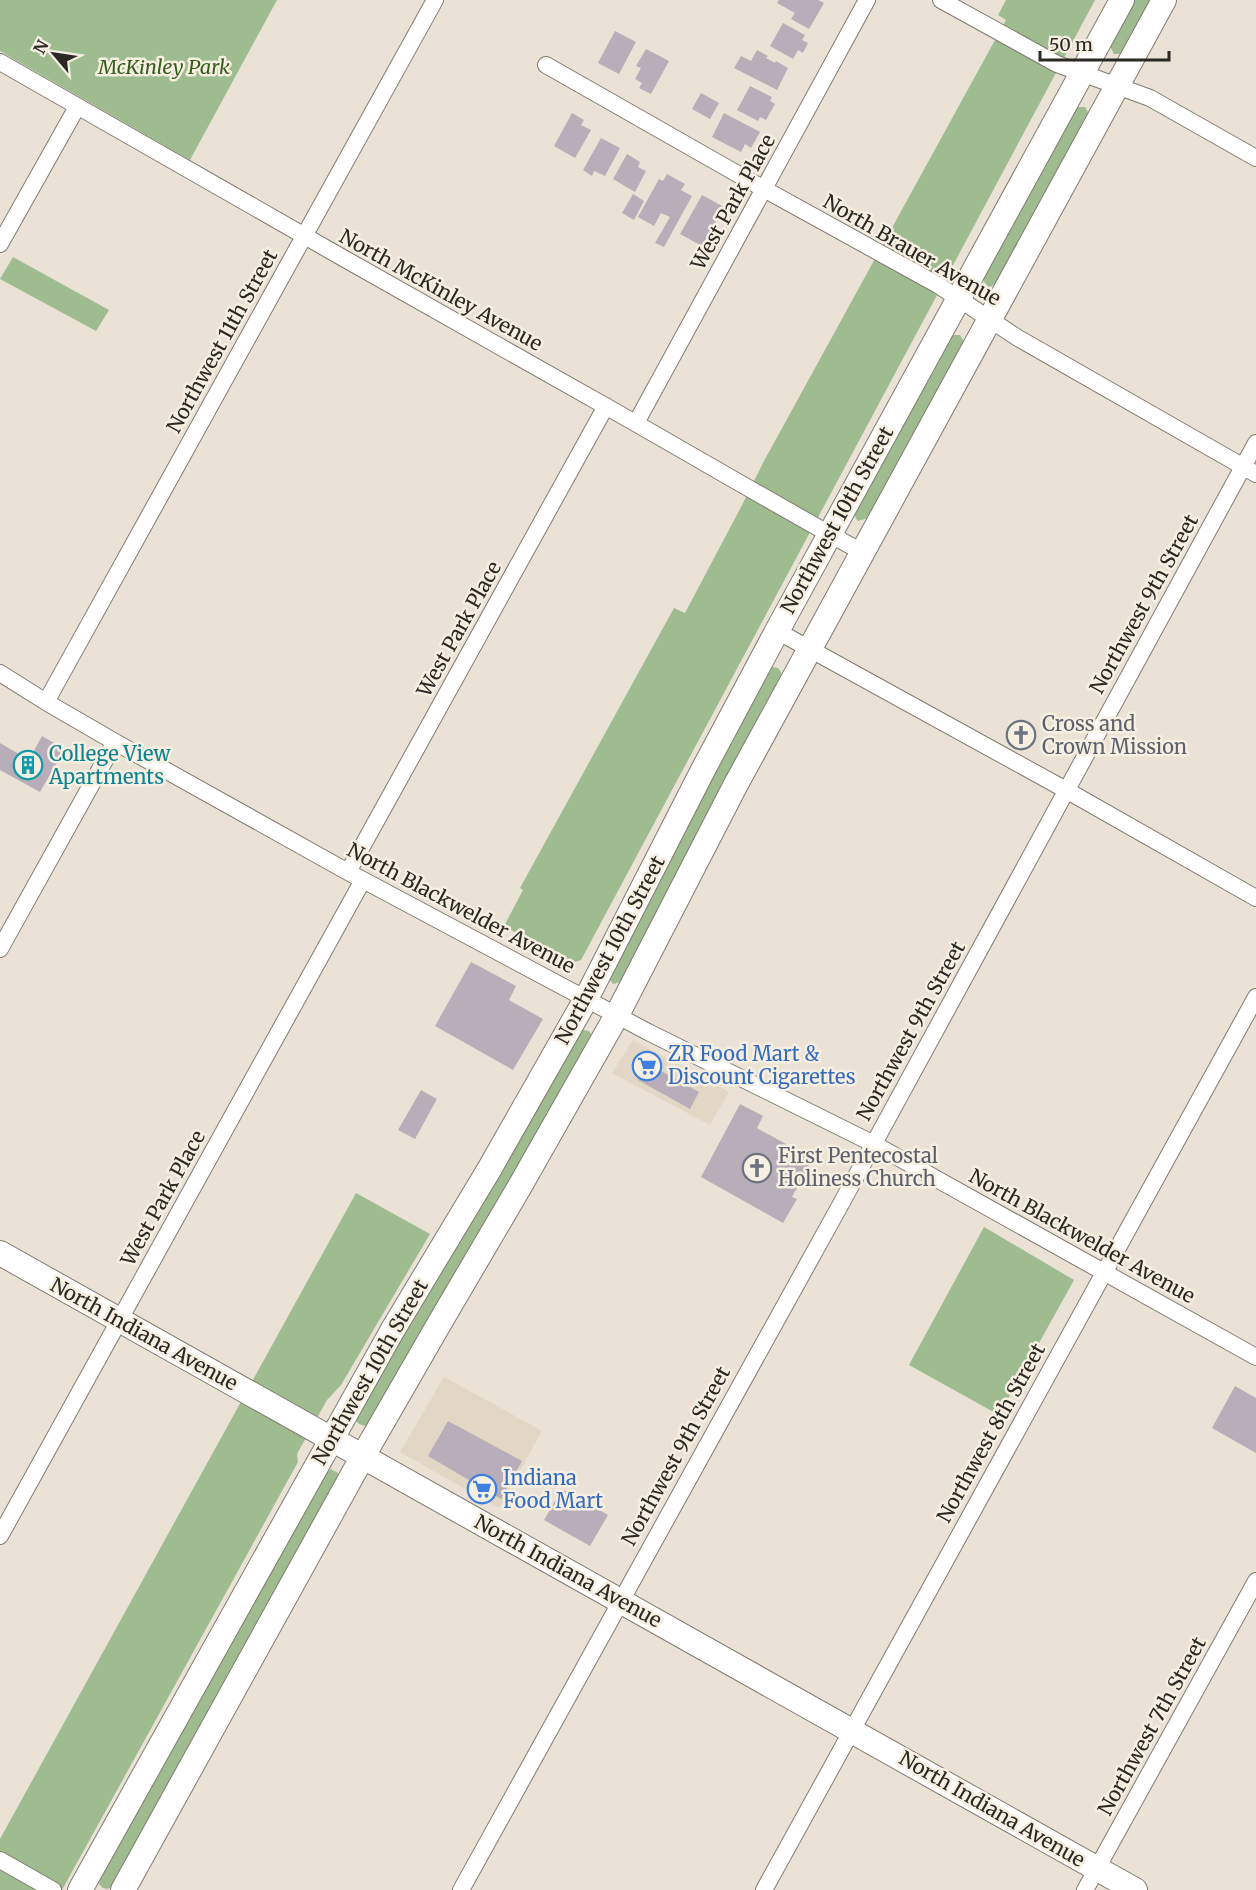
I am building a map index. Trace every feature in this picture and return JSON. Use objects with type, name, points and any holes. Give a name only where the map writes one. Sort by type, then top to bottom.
[{"type":"main road","name":"Northwest 10th Street","points":[[80,1890],[331,1438],[490,1168],[586,999],[777,631],[1122,0]]},
{"type":"main road","name":"Northwest 10th Street","points":[[123,1890],[363,1456],[617,1015],[735,786],[1164,0]]},
{"type":"main road","name":"North Indiana Avenue","points":[[0,1253],[1135,1890]]},
{"type":"street","name":"Northwest 11th Street","points":[[46,702],[435,0]]},
{"type":"street","name":"West Park Place","points":[[636,423],[867,0]]},
{"type":"street","points":[[941,0],[1057,64],[1150,98],[1256,158]]},
{"type":"street","name":"North McKinley Avenue","points":[[0,62],[303,237],[862,552]]},
{"type":"street","name":"North Brauer Avenue","points":[[546,64],[764,189],[938,285],[1018,338],[1250,470]]},
{"type":"street","points":[[0,244],[77,106]]},
{"type":"street","name":"West Park Place","points":[[0,1536],[120,1321],[606,406]]},
{"type":"street","name":"Northwest 9th Street","points":[[460,1890],[874,1144],[1066,790],[1250,470],[1256,443]]},
{"type":"street","points":[[777,631],[1066,790],[1256,898]]},
{"type":"street","name":"North Blackwelder Avenue","points":[[0,673],[115,742],[356,876],[586,999],[874,1144],[1256,1357]]},
{"type":"street","points":[[0,949],[115,742]]},
{"type":"street","name":"Northwest 8th Street","points":[[764,1890],[1256,997]]},
{"type":"street","name":"Northwest 7th Street","points":[[1085,1890],[1256,1581]]},
{"type":"street","points":[[0,1860],[53,1890]]},
{"type":"shaded area","points":[[633,1040],[729,1092],[710,1125],[612,1073]]},
{"type":"shaded area","points":[[444,1377],[542,1431],[499,1508],[400,1452]]},
{"type":"green space","name":"McKinley Park","points":[[0,0],[277,0],[190,160],[0,51]]},
{"type":"green space","points":[[1006,0],[1095,0],[581,960],[569,964],[504,926],[523,890],[520,888],[674,608],[685,613],[764,461],[1006,20],[998,15]]},
{"type":"green space","points":[[1135,0],[1152,0],[1121,54],[1114,54],[1110,46]]},
{"type":"green space","points":[[1078,107],[1085,107],[1088,116],[997,281],[988,287],[983,280],[985,273]]},
{"type":"green space","points":[[13,257],[109,310],[96,331],[0,279]]},
{"type":"green space","points":[[953,335],[960,335],[963,345],[868,518],[858,521],[855,512]]},
{"type":"green space","points":[[773,667],[778,668],[781,677],[706,817],[624,981],[613,984],[610,980],[611,973],[767,671]]},
{"type":"green space","points":[[583,1030],[589,1031],[592,1035],[510,1184],[434,1308],[369,1423],[365,1426],[359,1424],[356,1417],[577,1034]]},
{"type":"green space","points":[[356,1193],[430,1234],[341,1385],[327,1400],[297,1454],[298,1462],[62,1890],[0,1890],[0,1839]]},
{"type":"green space","points":[[984,1227],[1074,1280],[999,1415],[909,1365]]},
{"type":"green space","points":[[331,1469],[338,1473],[339,1478],[112,1886],[108,1889],[103,1888],[99,1884],[100,1878],[327,1472]]},
{"type":"building","points":[[779,0],[818,0],[824,3],[809,29],[791,19],[795,13],[777,3]]},
{"type":"building","points":[[783,23],[805,35],[802,40],[808,43],[803,53],[798,50],[793,59],[770,46]]},
{"type":"building","points":[[615,31],[636,42],[619,74],[598,63]]},
{"type":"building","points":[[646,49],[669,61],[651,94],[639,88],[642,83],[635,79],[641,68],[636,66]]},
{"type":"building","points":[[757,50],[768,56],[766,58],[788,68],[777,90],[734,68],[741,56],[751,61]]},
{"type":"building","points":[[750,86],[772,97],[770,101],[775,104],[766,120],[760,117],[758,121],[737,110]]},
{"type":"building","points":[[701,93],[719,103],[710,119],[692,109]]},
{"type":"building","points":[[572,113],[584,120],[581,125],[591,130],[575,158],[554,146]]},
{"type":"building","points":[[724,113],[760,132],[751,148],[745,144],[741,152],[712,137]]},
{"type":"building","points":[[601,138],[620,148],[605,176],[594,171],[592,176],[583,170]]},
{"type":"building","points":[[627,154],[640,162],[638,167],[646,171],[635,192],[613,179]]},
{"type":"building","points":[[667,174],[685,184],[681,190],[692,196],[664,247],[655,243],[670,217],[661,213],[654,226],[638,217],[659,179],[663,181]]},
{"type":"building","points":[[633,194],[644,201],[634,220],[622,213]]},
{"type":"building","points":[[702,195],[724,207],[702,246],[680,234]]},
{"type":"building","name":"College View Apartments","points":[[42,736],[65,749],[40,792],[0,770],[0,743],[29,760]]},
{"type":"building","points":[[471,962],[516,986],[509,1000],[543,1019],[513,1070],[435,1026]]},
{"type":"building","points":[[647,1066],[652,1066],[699,1092],[690,1109],[638,1080]]},
{"type":"building","points":[[421,1090],[437,1099],[415,1139],[398,1130]]},
{"type":"building","name":"First Pentecostal Holiness Church","points":[[740,1104],[763,1116],[757,1128],[813,1159],[792,1197],[797,1199],[783,1223],[701,1177]]},
{"type":"building","points":[[1235,1386],[1256,1398],[1256,1453],[1212,1428]]},
{"type":"building","points":[[448,1421],[522,1461],[501,1499],[428,1456]]},
{"type":"building","points":[[562,1489],[608,1515],[590,1546],[544,1520]]},
{"type":"place","name":"Cross and Crown Mission","points":[[1021,735]]},
{"type":"place","name":"College View Apartments","points":[[28,765]]},
{"type":"place","name":"ZR Food Mart & Discount Cigarettes","points":[[647,1066]]},
{"type":"place","name":"First Pentecostal Holiness Church","points":[[757,1168]]},
{"type":"place","name":"Indiana Food Mart","points":[[482,1489]]}]
